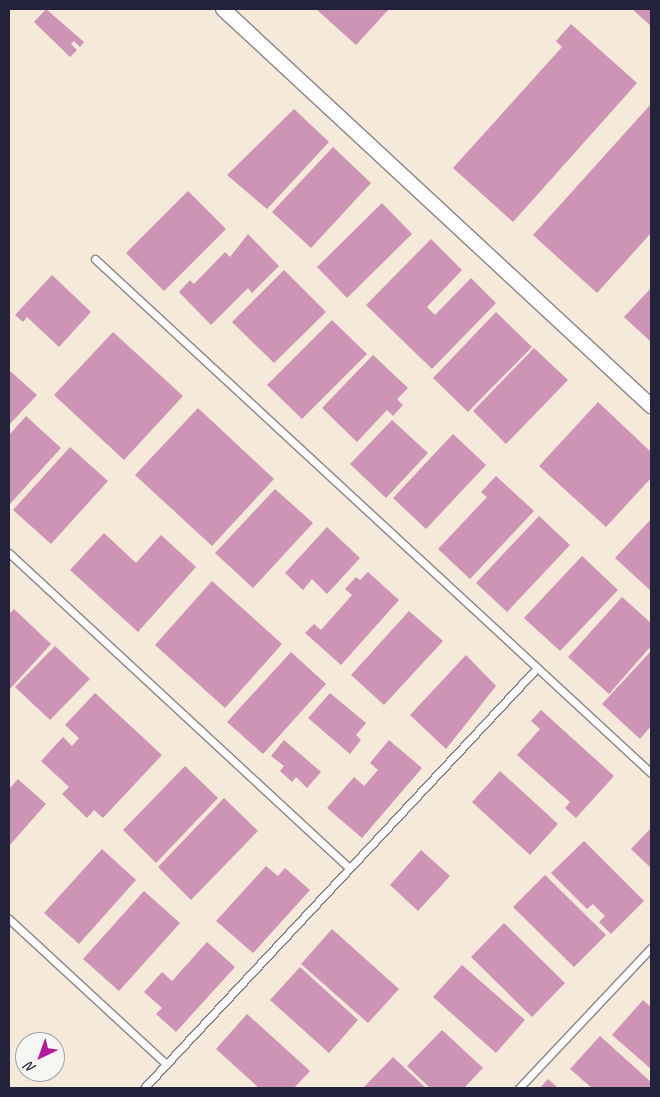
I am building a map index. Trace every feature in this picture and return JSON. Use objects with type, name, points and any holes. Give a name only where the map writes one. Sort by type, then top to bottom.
[{"type":"street","points":[[222,9],[651,406]]},
{"type":"lane","points":[[95,259],[536,669],[651,773]]},
{"type":"lane","points":[[9,553],[348,867]]},
{"type":"lane","points":[[144,1088],[348,867],[536,669]]},
{"type":"lane","points":[[9,919],[166,1064]]},
{"type":"lane","points":[[519,1088],[651,948]]},
{"type":"building","points":[[46,9],[84,42],[80,47],[74,41],[71,44],[77,50],[70,57],[34,22]]},
{"type":"building","points":[[316,9],[389,9],[356,45]]},
{"type":"building","points":[[632,9],[651,9],[651,26]]},
{"type":"building","points":[[571,24],[637,83],[513,222],[453,168],[562,47],[556,41]]},
{"type":"building","points":[[651,104],[651,233],[597,293],[533,235]]},
{"type":"building","points":[[294,109],[329,142],[267,209],[227,175]]},
{"type":"building","points":[[333,147],[371,183],[311,248],[272,212]]},
{"type":"building","points":[[188,191],[226,229],[164,291],[126,253]]},
{"type":"building","points":[[382,203],[412,234],[347,298],[317,267]]},
{"type":"building","points":[[248,234],[279,266],[252,293],[248,288],[211,325],[179,292],[190,280],[194,284],[225,252],[230,257]]},
{"type":"building","points":[[431,239],[462,270],[427,307],[435,315],[471,278],[496,303],[432,369],[366,305]]},
{"type":"building","points":[[284,270],[326,312],[274,363],[232,322]]},
{"type":"building","points":[[52,275],[91,312],[59,347],[27,317],[23,322],[15,315]]},
{"type":"building","points":[[651,288],[651,342],[624,317]]},
{"type":"building","points":[[496,312],[532,347],[468,412],[433,378]]},
{"type":"building","points":[[332,320],[367,354],[302,419],[267,385]]},
{"type":"building","points":[[113,332],[183,396],[124,460],[54,395]]},
{"type":"building","points":[[534,348],[568,380],[506,444],[473,411]]},
{"type":"building","points":[[373,355],[408,388],[397,399],[403,405],[393,416],[387,410],[357,442],[322,408]]},
{"type":"building","points":[[9,370],[37,395],[9,425]]},
{"type":"building","points":[[598,402],[651,452],[651,478],[606,527],[539,466]]},
{"type":"building","points":[[198,408],[274,479],[212,546],[135,475]]},
{"type":"building","points":[[26,416],[61,448],[9,505],[9,435]]},
{"type":"building","points":[[392,420],[428,453],[386,498],[350,464]]},
{"type":"building","points":[[453,434],[486,465],[426,529],[393,498]]},
{"type":"building","points":[[70,447],[108,481],[51,544],[13,510]]},
{"type":"building","points":[[496,476],[534,511],[470,579],[438,549],[487,497],[481,492]]},
{"type":"building","points":[[275,489],[313,523],[253,588],[215,553]]},
{"type":"building","points":[[539,516],[570,545],[507,612],[476,583]]},
{"type":"building","points":[[651,519],[651,591],[615,558]]},
{"type":"building","points":[[327,527],[360,558],[327,594],[312,579],[303,590],[285,573]]},
{"type":"building","points":[[104,533],[136,563],[161,535],[196,567],[138,632],[70,570]]},
{"type":"building","points":[[582,556],[618,590],[560,651],[524,618]]},
{"type":"building","points":[[368,572],[399,600],[341,665],[305,633],[314,624],[321,630],[352,595],[345,589],[356,577],[360,580]]},
{"type":"building","points":[[212,581],[282,644],[225,708],[155,645]]},
{"type":"building","points":[[622,597],[651,623],[651,646],[609,694],[568,657]]},
{"type":"building","points":[[14,609],[51,644],[9,690],[9,614]]},
{"type":"building","points":[[409,611],[443,641],[384,705],[351,675]]},
{"type":"building","points":[[55,646],[90,679],[50,720],[15,687]]},
{"type":"building","points":[[651,651],[651,726],[640,739],[602,704]]},
{"type":"building","points":[[291,652],[326,684],[263,754],[227,722]]},
{"type":"building","points":[[466,655],[496,686],[446,749],[410,715]]},
{"type":"building","points":[[95,693],[162,755],[103,818],[94,810],[87,818],[62,794],[69,787],[41,761],[63,737],[72,746],[79,738],[65,725]]},
{"type":"building","points":[[330,693],[366,723],[356,735],[361,740],[350,754],[308,718]]},
{"type":"building","points":[[541,710],[614,776],[576,818],[565,808],[570,802],[517,755],[540,729],[531,721]]},
{"type":"building","points":[[284,740],[321,772],[307,788],[296,777],[292,782],[280,771],[284,766],[271,756]]},
{"type":"building","points":[[389,740],[422,768],[362,838],[327,808],[354,777],[364,786],[378,770],[370,763]]},
{"type":"building","points":[[185,766],[218,798],[156,863],[123,830]]},
{"type":"building","points":[[500,771],[558,824],[530,855],[472,802]]},
{"type":"building","points":[[18,779],[46,804],[9,846],[9,789]]},
{"type":"building","points":[[224,798],[258,831],[191,900],[158,867]]},
{"type":"building","points":[[651,828],[651,868],[631,849]]},
{"type":"building","points":[[584,841],[644,901],[611,934],[599,922],[605,916],[593,904],[587,909],[551,873]]},
{"type":"building","points":[[102,849],[136,880],[79,944],[44,913]]},
{"type":"building","points":[[421,850],[450,876],[418,911],[390,885]]},
{"type":"building","points":[[266,866],[278,876],[285,868],[310,890],[253,953],[216,921]]},
{"type":"building","points":[[545,875],[606,935],[574,967],[513,907]]},
{"type":"building","points":[[144,891],[180,923],[119,991],[83,959]]},
{"type":"building","points":[[504,923],[565,983],[532,1017],[471,957]]},
{"type":"building","points":[[332,929],[399,989],[368,1023],[301,964]]},
{"type":"building","points":[[207,942],[235,967],[176,1032],[156,1014],[162,1008],[144,992],[162,972],[172,981]]},
{"type":"building","points":[[462,965],[525,1020],[496,1053],[433,997]]},
{"type":"building","points":[[300,967],[358,1020],[329,1053],[270,1000]]},
{"type":"building","points":[[643,1000],[651,1007],[651,1069],[612,1035]]},
{"type":"building","points":[[247,1014],[310,1071],[294,1088],[259,1088],[216,1049]]},
{"type":"building","points":[[442,1030],[483,1068],[464,1088],[430,1088],[407,1066]]},
{"type":"building","points":[[600,1036],[651,1082],[651,1088],[592,1088],[570,1069]]},
{"type":"building","points":[[393,1057],[426,1088],[363,1088]]},
{"type":"building","points":[[548,1079],[558,1088],[540,1088]]}]
